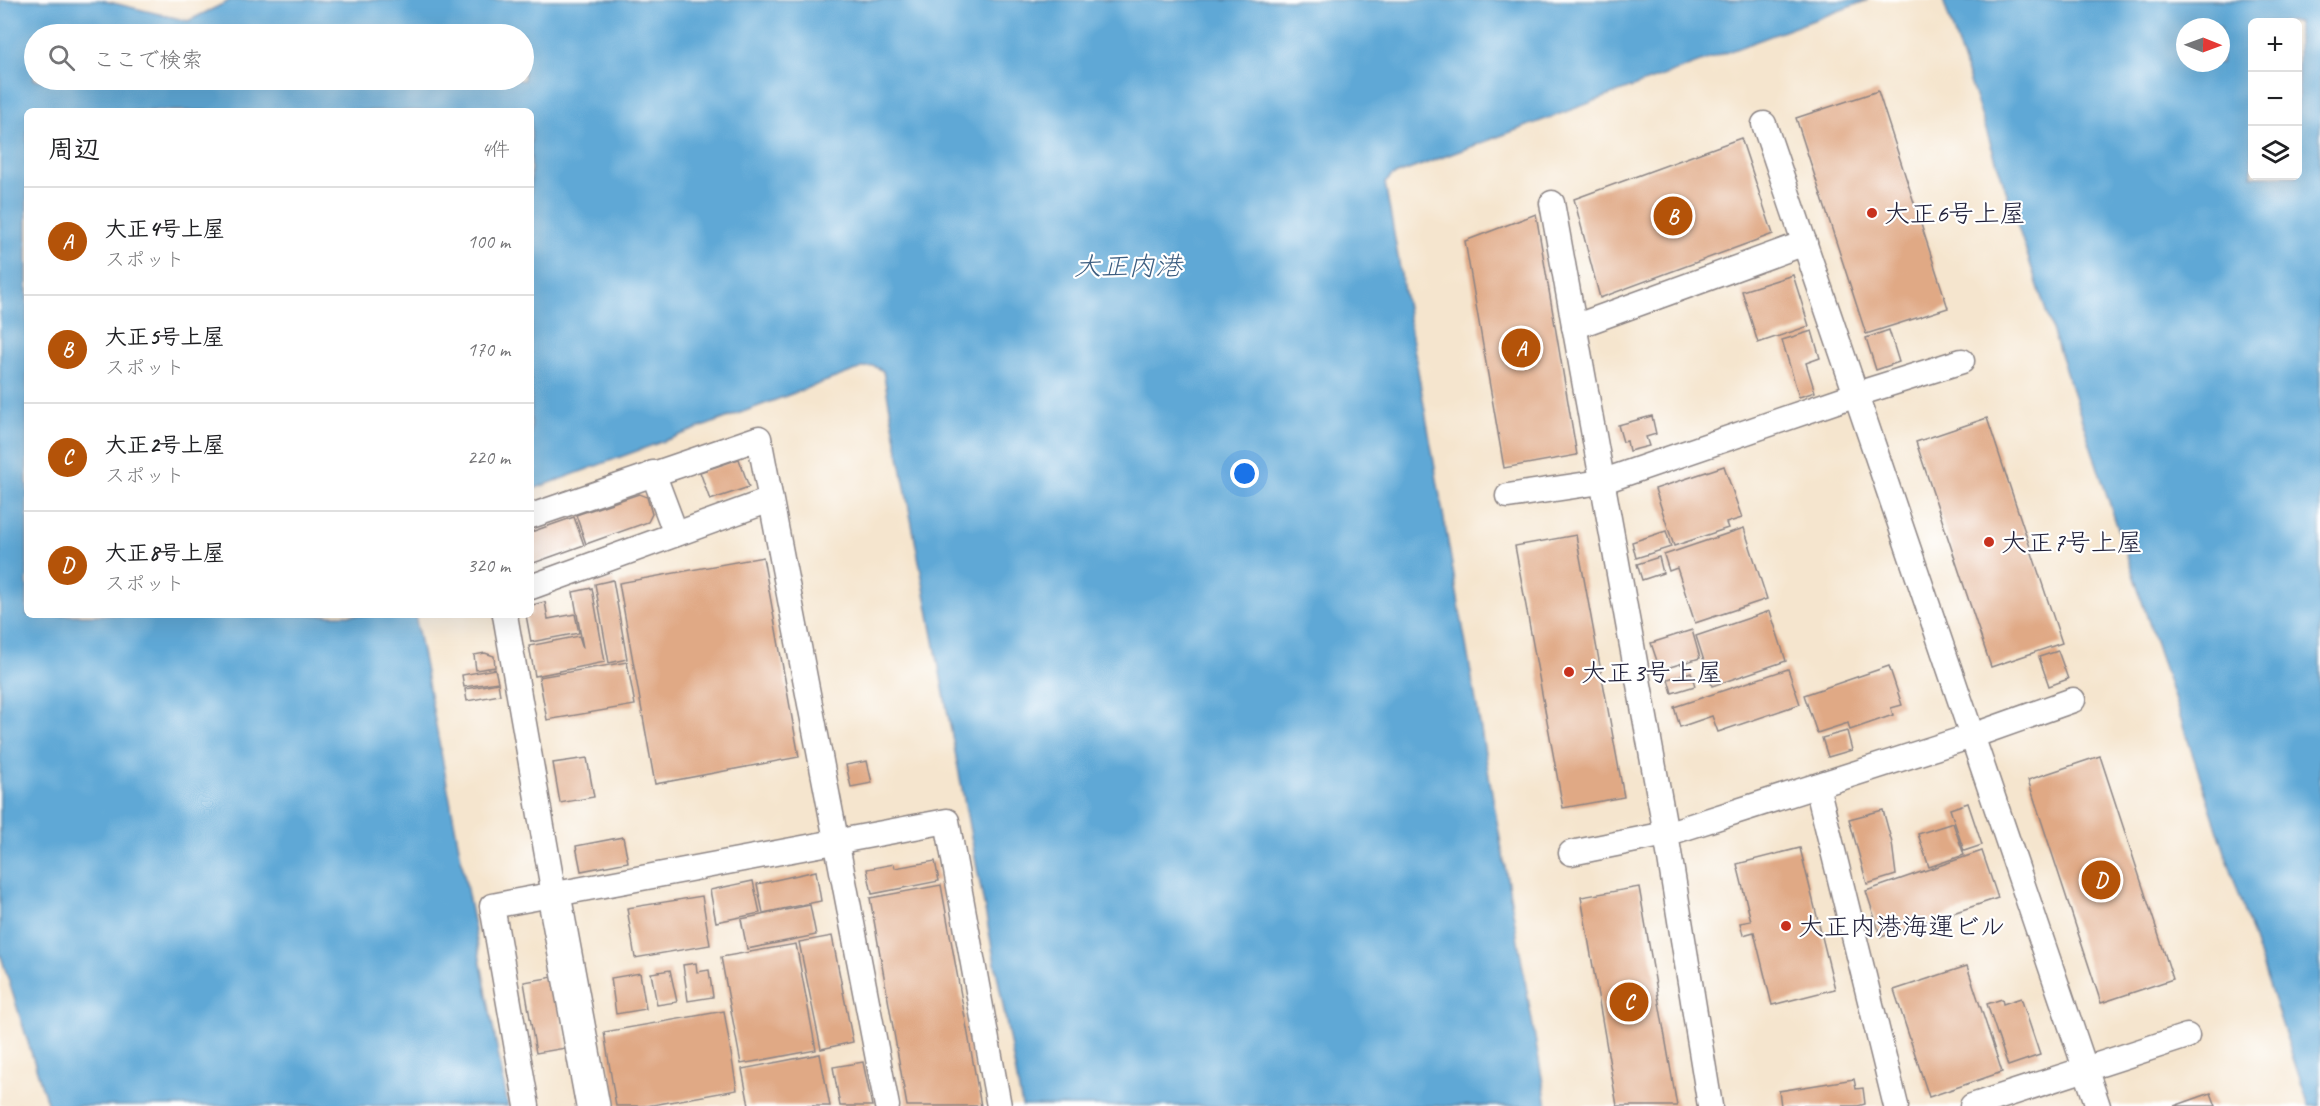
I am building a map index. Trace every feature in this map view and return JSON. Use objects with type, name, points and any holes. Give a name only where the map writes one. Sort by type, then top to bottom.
[{"type":"street","points":[[1764,124],[2098,1106]]},
{"type":"street","points":[[1552,202],[1666,834],[1710,1106]]},
{"type":"street","points":[[1574,327],[1805,243]]},
{"type":"street","points":[[1508,496],[1601,482],[1857,394],[1962,361]]},
{"type":"street","points":[[534,515],[759,438],[886,1106]]},
{"type":"street","points":[[653,473],[676,534]]},
{"type":"street","points":[[534,586],[770,500]]},
{"type":"street","points":[[506,618],[593,1106]]},
{"type":"street","points":[[1571,853],[1666,834],[1972,736],[2073,700]]},
{"type":"street","points":[[1817,786],[1896,1106]]},
{"type":"street","points":[[527,1106],[492,906],[947,821],[999,1106]]},
{"type":"street","points":[[1972,1106],[2187,1036]]},
{"type":"water","name":"大正内港","points":[[0,0],[101,0],[188,21],[231,0],[1868,0],[1392,176],[1385,183],[1547,1106],[1022,1106],[883,371],[874,366],[862,368],[534,489],[534,108],[24,108],[24,618],[416,618],[508,1106],[48,1106],[0,953]]},
{"type":"water","points":[[1943,0],[2320,0],[2320,1106],[2309,1106]]},
{"type":"building","name":"大正6号上屋","points":[[1878,91],[1948,308],[1866,334],[1796,118]]},
{"type":"building","points":[[1741,138],[1773,234],[1600,298],[1574,199]]},
{"type":"building","points":[[1536,214],[1577,455],[1504,468],[1465,241]]},
{"type":"building","points":[[1793,275],[1809,326],[1758,343],[1742,291]]},
{"type":"building","points":[[1889,330],[1899,362],[1876,370],[1866,338]]},
{"type":"building","points":[[1812,331],[1820,358],[1806,363],[1815,392],[1799,397],[1782,340]]},
{"type":"building","points":[[1652,416],[1656,434],[1646,437],[1649,446],[1629,451],[1627,441],[1623,442],[1618,425]]},
{"type":"building","name":"大正7号上屋","points":[[1987,418],[2062,643],[1991,667],[1916,442]]},
{"type":"building","points":[[739,459],[749,487],[710,500],[700,472]]},
{"type":"building","points":[[1724,466],[1742,518],[1726,523],[1728,528],[1674,546],[1655,489]]},
{"type":"building","points":[[639,494],[647,497],[652,514],[648,522],[586,544],[576,515]]},
{"type":"building","points":[[574,517],[584,545],[534,563],[534,531]]},
{"type":"building","points":[[1744,528],[1767,599],[1695,623],[1677,568],[1669,571],[1664,555]]},
{"type":"building","points":[[1666,531],[1671,547],[1636,558],[1632,542]]},
{"type":"building","name":"大正3号上屋","points":[[1576,535],[1624,797],[1563,808],[1515,546]]},
{"type":"building","points":[[763,557],[799,757],[655,784],[619,583]]},
{"type":"building","points":[[1659,557],[1663,573],[1642,580],[1637,564]]},
{"type":"building","points":[[613,580],[627,659],[609,663],[595,584]]},
{"type":"building","points":[[592,588],[605,662],[535,676],[529,646],[579,636],[583,648],[573,592]]},
{"type":"building","points":[[545,602],[548,619],[575,614],[579,633],[531,642],[527,618],[534,618],[534,605]]},
{"type":"building","points":[[1770,611],[1786,661],[1712,686],[1696,636]]},
{"type":"building","points":[[1692,630],[1700,658],[1660,670],[1651,643]]},
{"type":"building","points":[[2058,651],[2068,679],[2049,686],[2039,657]]},
{"type":"building","points":[[485,653],[494,656],[495,667],[476,670],[474,655]]},
{"type":"building","points":[[627,662],[635,705],[547,720],[539,677]]},
{"type":"building","points":[[1889,666],[1902,705],[1891,708],[1893,715],[1850,730],[1848,723],[1817,733],[1804,695]]},
{"type":"building","points":[[495,669],[498,682],[464,687],[462,675]]},
{"type":"building","points":[[1788,669],[1800,704],[1718,732],[1712,716],[1680,727],[1674,707]]},
{"type":"building","points":[[1691,672],[1695,686],[1672,693],[1668,679]]},
{"type":"building","points":[[498,683],[500,695],[467,701],[465,689]]},
{"type":"building","points":[[1847,731],[1852,750],[1828,757],[1822,738]]},
{"type":"building","points":[[2100,756],[2173,979],[2101,1003],[2028,780]]},
{"type":"building","points":[[587,758],[594,797],[560,803],[553,763]]},
{"type":"building","points":[[867,761],[872,783],[851,787],[846,765]]},
{"type":"building","points":[[1968,803],[1982,845],[1964,851],[1950,809]]},
{"type":"building","points":[[1883,810],[1892,843],[1896,875],[1867,884],[1849,819]]},
{"type":"building","points":[[1953,823],[1964,855],[1929,867],[1918,834]]},
{"type":"building","points":[[623,837],[628,862],[581,871],[576,846]]},
{"type":"building","name":"大正内港海運ビル","points":[[1800,848],[1835,989],[1772,1005],[1754,932],[1743,935],[1740,923],[1751,921],[1737,864]]},
{"type":"building","points":[[1982,851],[1998,898],[1881,937],[1866,891]]},
{"type":"building","points":[[935,861],[939,881],[872,894],[867,869],[894,864],[895,868]]},
{"type":"building","points":[[816,871],[821,901],[763,913],[757,884]]},
{"type":"building","points":[[753,881],[760,913],[716,922],[710,890]]},
{"type":"building","points":[[941,885],[981,1106],[907,1106],[870,898]]},
{"type":"building","points":[[1639,887],[1677,1106],[1617,1106],[1581,897]]},
{"type":"building","points":[[702,896],[710,945],[635,958],[627,908]]},
{"type":"building","points":[[810,905],[816,935],[747,949],[741,919]]},
{"type":"building","points":[[832,936],[853,1042],[821,1049],[799,942]]},
{"type":"building","points":[[796,944],[816,1050],[741,1064],[721,957]]},
{"type":"building","points":[[696,963],[697,972],[709,970],[713,997],[688,1001],[683,965]]},
{"type":"building","points":[[1967,966],[2002,1072],[1929,1097],[1894,990]]},
{"type":"building","points":[[670,970],[677,1002],[657,1005],[651,973]]},
{"type":"building","points":[[640,973],[646,1009],[616,1014],[611,978]]},
{"type":"building","points":[[553,977],[566,1048],[536,1053],[524,982]]},
{"type":"building","points":[[2021,998],[2040,1055],[2008,1066],[1987,1004],[2002,999],[2003,1004]]},
{"type":"building","points":[[724,1011],[737,1090],[647,1106],[616,1106],[604,1032]]},
{"type":"building","points":[[820,1054],[830,1106],[749,1106],[742,1069]]},
{"type":"building","points":[[863,1062],[872,1106],[840,1106],[833,1067]]},
{"type":"building","points":[[1854,1079],[1856,1089],[1863,1088],[1865,1104],[1858,1106],[1781,1106],[1779,1091]]},
{"type":"building","points":[[2211,1093],[2216,1106],[2174,1106]]},
{"type":"place","name":"大正6号上屋","points":[[1872,213]]},
{"type":"place","name":"大正5号上屋","points":[[1673,216]]},
{"type":"place","name":"大正4号上屋","points":[[1521,348]]},
{"type":"place","name":"大正7号上屋","points":[[1989,542]]},
{"type":"place","name":"大正3号上屋","points":[[1569,672]]},
{"type":"place","name":"大正8号上屋","points":[[2101,880]]},
{"type":"place","name":"大正内港海運ビル","points":[[1786,926]]},
{"type":"place","name":"大正2号上屋","points":[[1629,1002]]}]
